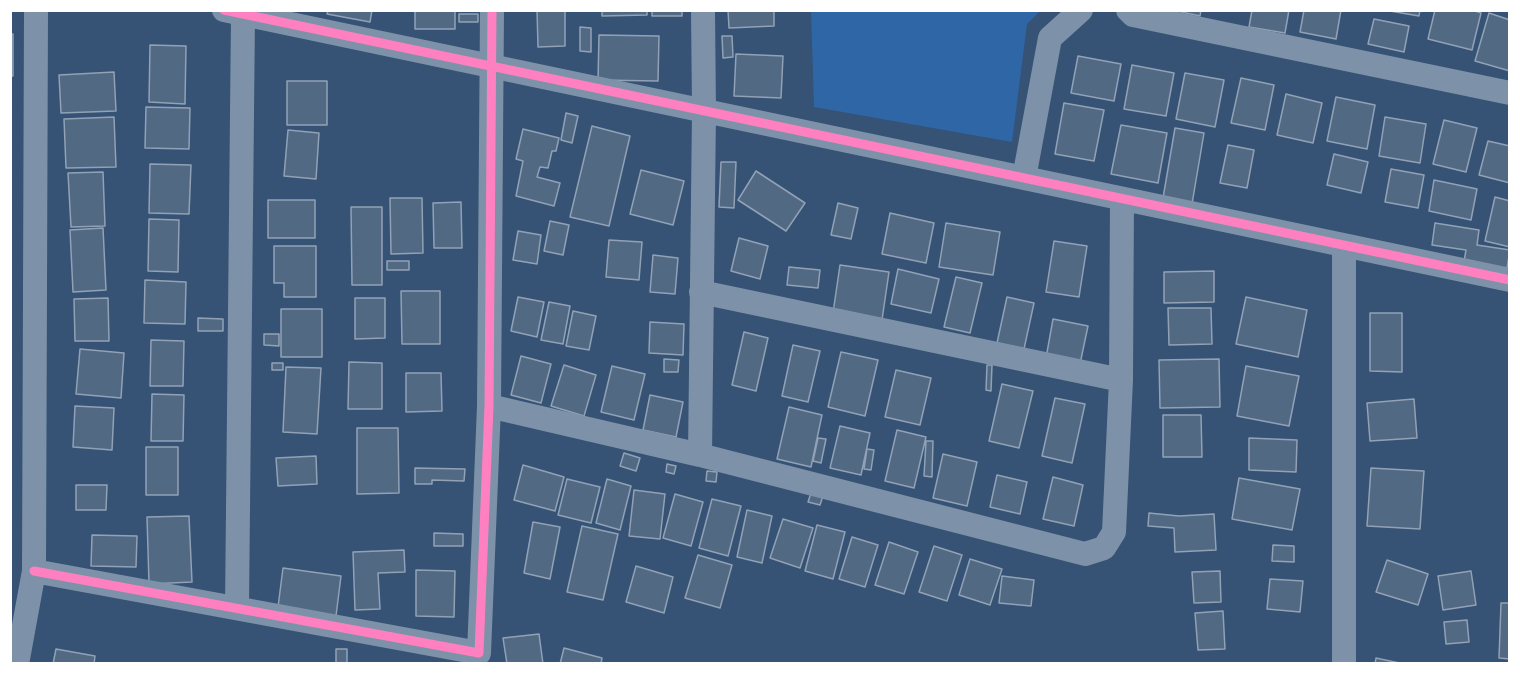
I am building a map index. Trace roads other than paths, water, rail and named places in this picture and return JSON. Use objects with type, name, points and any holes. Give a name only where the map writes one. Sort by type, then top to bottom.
[{"type":"street","points":[[17,663],[34,571],[36,10]]},
{"type":"street","points":[[34,571],[479,653],[489,406],[492,10]]},
{"type":"street","points":[[700,455],[703,10]]},
{"type":"street","points":[[1024,178],[1050,38],[1081,10]]},
{"type":"street","points":[[1128,10],[1133,15],[1509,93]]},
{"type":"street","points":[[237,608],[234,13],[275,16],[492,67],[1509,280]]},
{"type":"street","points":[[489,406],[700,455],[1085,554],[1104,548],[1114,532],[1121,380],[1122,199]]},
{"type":"street","points":[[1344,246],[1344,663]]},
{"type":"street","points":[[702,292],[1121,380]]}]
